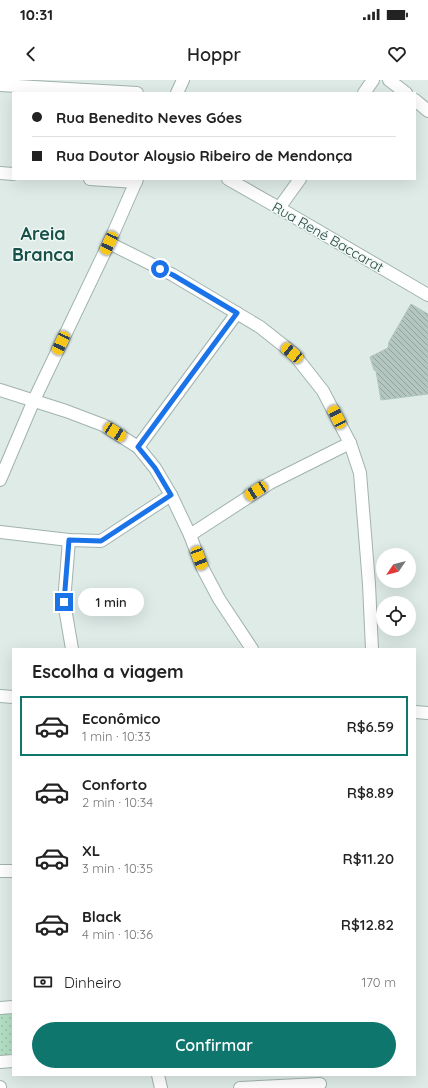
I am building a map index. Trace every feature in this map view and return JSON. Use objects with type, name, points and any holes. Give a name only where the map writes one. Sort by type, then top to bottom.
[{"type":"street","points":[[177,92],[183,80]]},
{"type":"street","points":[[365,92],[373,80]]},
{"type":"street","points":[[389,80],[405,92]]},
{"type":"street","points":[[0,85],[120,92]]},
{"type":"street","points":[[416,101],[428,110]]},
{"type":"street","points":[[0,173],[12,174]]},
{"type":"street","points":[[0,480],[34,400],[109,243],[136,181],[113,180]]},
{"type":"street","name":"Rua René Baccarat","points":[[230,180],[428,295]]},
{"type":"street","points":[[279,208],[299,180]]},
{"type":"street","points":[[109,243],[173,275],[260,327],[292,353],[323,391],[350,443],[360,473],[369,584],[372,648]]},
{"type":"street","points":[[138,447],[237,313]]},
{"type":"street","points":[[0,390],[34,400],[103,425],[138,447],[155,468],[171,495],[190,535],[202,567],[219,599],[251,648]]},
{"type":"street","points":[[190,535],[270,483],[350,443]]},
{"type":"street","points":[[0,532],[69,540],[101,541],[171,495]]},
{"type":"street","points":[[69,540],[64,602],[72,648]]},
{"type":"street","points":[[0,696],[12,697]]},
{"type":"street","points":[[416,712],[428,713]]},
{"type":"street","points":[[0,871],[12,870]]},
{"type":"street","points":[[0,1008],[12,1007]]},
{"type":"street","points":[[0,1062],[12,1061]]},
{"type":"street","points":[[158,1076],[161,1088]]},
{"type":"street","points":[[240,1088],[320,1082]]},
{"type":"green space","points":[[12,1008],[12,1057],[0,1059],[0,1009]]},
{"type":"building","points":[[411,304],[428,314],[428,394],[381,400],[376,371],[374,370],[370,357],[388,348],[389,342]]},
{"type":"district","name":"Areia Branca","points":[[43,243]]},
{"type":"route","points":[[64,602],[69,540],[101,541],[171,495],[155,468],[138,447],[237,313],[173,275],[160,269]]}]
